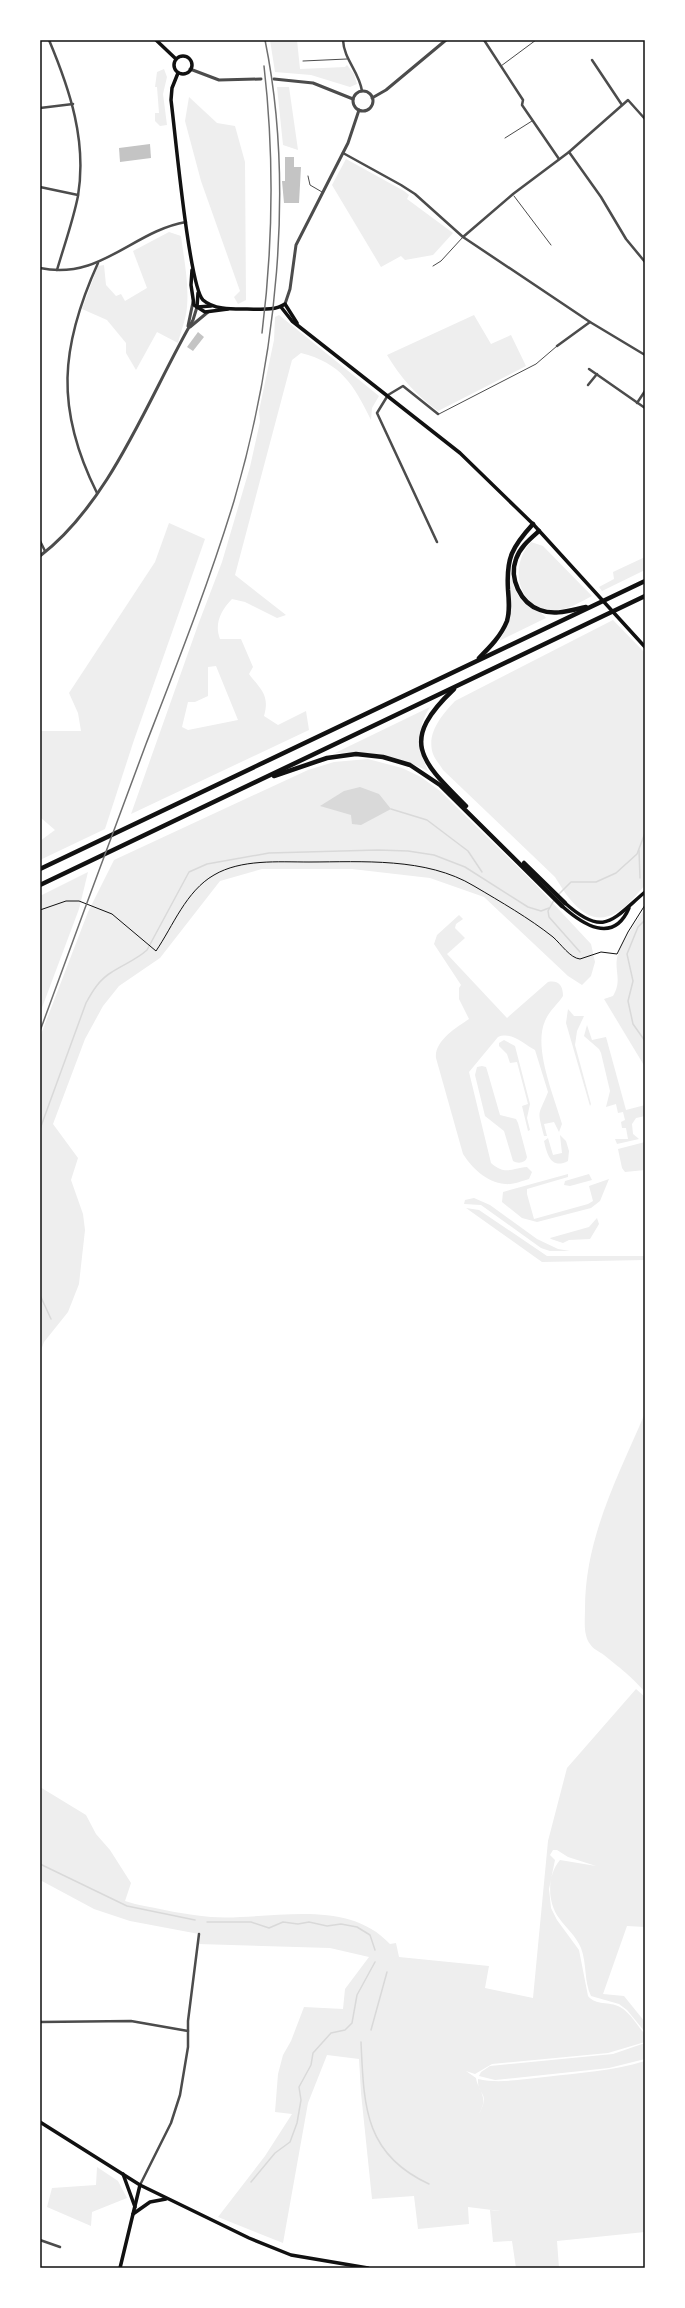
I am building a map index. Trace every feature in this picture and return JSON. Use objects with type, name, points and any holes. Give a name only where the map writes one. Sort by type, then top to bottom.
[{"type":"highway","points":[[476,662],[498,639],[507,621],[509,606],[508,562],[516,542],[533,524]]},
{"type":"highway","points":[[539,531],[527,542],[516,559],[514,576],[521,595],[539,610],[552,613],[593,605]]},
{"type":"highway","points":[[40,869],[645,581]]},
{"type":"highway","points":[[40,885],[645,596]]},
{"type":"highway","points":[[456,686],[432,711],[426,720],[422,742],[425,761],[437,777],[564,904]]},
{"type":"highway","points":[[249,785],[313,762],[341,756],[369,754],[397,760],[422,771],[440,785],[548,888]]},
{"type":"main road","points":[[156,40],[176,59]]},
{"type":"main road","points":[[181,56],[189,59],[191,64],[190,69],[186,73],[178,73],[174,67],[176,59],[181,56]]},
{"type":"main road","points":[[178,73],[172,88],[171,100],[192,268],[193,302],[201,311],[208,312],[231,309],[281,307],[285,304],[297,323]]},
{"type":"main road","points":[[192,268],[199,292],[205,302],[214,306]]},
{"type":"main road","points":[[196,307],[199,292]]},
{"type":"main road","points":[[196,307],[214,306],[231,309]]},
{"type":"main road","points":[[281,307],[292,321],[297,323],[460,453],[533,524],[645,647]]},
{"type":"main road","points":[[564,904],[582,923],[594,928],[603,929],[619,922],[630,907],[645,892]]},
{"type":"main road","points":[[564,904],[582,917],[596,923],[609,921],[630,907]]},
{"type":"main road","points":[[40,2122],[140,2185],[166,2199],[249,2238],[291,2255],[368,2268]]},
{"type":"main road","points":[[123,2174],[134,2207]]},
{"type":"main road","points":[[120,2268],[140,2185]]},
{"type":"main road","points":[[132,2215],[150,2202],[166,2199]]},
{"type":"street","points":[[49,40],[73,104],[79,144],[78,195],[57,270]]},
{"type":"street","points":[[343,40],[347,59],[357,72],[362,91]]},
{"type":"street","points":[[372,98],[386,90],[446,40]]},
{"type":"street","points":[[484,40],[523,100],[522,105],[532,121],[559,159]]},
{"type":"street","points":[[592,60],[622,105]]},
{"type":"street","points":[[190,69],[219,80],[261,79]]},
{"type":"street","points":[[274,79],[313,83],[354,99]]},
{"type":"street","points":[[362,91],[368,93],[372,98],[373,104],[369,110],[359,110],[355,107],[354,99],[357,94],[362,91]]},
{"type":"street","points":[[464,237],[513,194],[569,152],[628,100],[645,119]]},
{"type":"street","points":[[40,108],[73,104]]},
{"type":"street","points":[[285,304],[290,289],[296,245],[353,132],[359,110]]},
{"type":"street","points":[[569,152],[601,196],[626,239],[645,262]]},
{"type":"street","points":[[343,153],[415,194],[464,237],[590,322],[645,355]]},
{"type":"street","points":[[40,187],[78,195]]},
{"type":"street","points":[[40,268],[57,270],[78,269],[98,263],[168,227],[186,222]]},
{"type":"street","points":[[97,493],[76,445],[70,414],[67,379],[70,341],[98,263]]},
{"type":"street","points":[[188,330],[193,302]]},
{"type":"street","points":[[191,310],[196,307]]},
{"type":"street","points":[[40,556],[69,529],[97,493],[155,393],[188,330],[196,307]]},
{"type":"street","points":[[188,330],[208,312]]},
{"type":"street","points":[[557,346],[590,322]]},
{"type":"street","points":[[589,369],[645,408]]},
{"type":"street","points":[[588,385],[597,374]]},
{"type":"street","points":[[438,414],[424,406],[406,387],[398,388],[388,395],[378,409],[378,416],[438,542]]},
{"type":"street","points":[[637,403],[645,391]]},
{"type":"street","points":[[40,541],[45,552]]},
{"type":"street","points":[[140,2185],[175,2111],[186,2058],[199,1934]]},
{"type":"street","points":[[40,2022],[131,2021],[188,2031]]},
{"type":"street","points":[[40,2240],[60,2247]]},
{"type":"lane","points":[[501,66],[536,40]]},
{"type":"lane","points":[[303,61],[347,59]]},
{"type":"lane","points":[[505,138],[532,121]]},
{"type":"lane","points":[[308,176],[310,185],[322,192]]},
{"type":"lane","points":[[513,194],[551,245]]},
{"type":"lane","points":[[433,266],[441,261],[445,254],[464,237]]},
{"type":"lane","points":[[438,414],[536,364],[557,346]]},
{"type":"path","points":[[40,910],[66,901],[80,901],[112,914],[156,951],[198,887],[215,874],[231,868],[268,862],[377,862],[420,868],[447,874],[472,885],[536,925],[576,959],[583,959],[601,952],[617,954],[640,911],[645,905]]},
{"type":"shaded area","points":[[270,40],[297,40],[300,69],[345,67],[347,65],[354,74],[357,84],[350,87],[311,75],[275,72]]},
{"type":"shaded area","points":[[164,69],[167,77],[163,94],[167,125],[160,126],[155,121],[155,113],[159,113],[157,87],[155,87],[157,72]]},
{"type":"shaded area","points":[[277,87],[289,87],[298,150],[283,145]]},
{"type":"shaded area","points":[[189,97],[217,123],[235,126],[245,162],[246,300],[238,304],[234,297],[240,291],[201,181],[185,121]]},
{"type":"shaded area","points":[[346,159],[404,191],[409,195],[407,199],[453,233],[433,255],[405,260],[401,256],[381,267],[332,185]]},
{"type":"shaded area","points":[[169,232],[181,236],[186,272],[186,316],[178,343],[157,332],[136,370],[126,353],[126,343],[107,320],[82,309],[98,266],[104,265],[106,285],[116,296],[121,294],[125,301],[147,288],[133,251]]},
{"type":"shaded area","points":[[279,315],[379,396],[372,408],[371,420],[359,396],[345,377],[336,369],[315,357],[301,353],[292,360],[235,575],[286,615],[277,618],[245,602],[232,599],[222,613],[218,623],[218,633],[220,639],[241,639],[253,667],[249,674],[261,689],[265,698],[266,709],[264,716],[278,725],[306,711],[309,730],[131,814],[222,562],[250,467],[260,422],[259,411],[274,340],[275,317]],"holes":[[[216,666],[238,720],[188,730],[182,727],[188,702],[195,702],[208,696],[208,667]]]},
{"type":"shaded area","points":[[474,315],[491,344],[511,335],[526,366],[438,411],[410,386],[387,355]]},
{"type":"shaded area","points":[[169,523],[205,539],[134,740],[105,829],[40,860],[40,841],[55,830],[40,817],[40,731],[81,731],[78,713],[69,693],[155,562]]},
{"type":"shaded area","points":[[531,542],[543,546],[592,596],[571,606],[558,610],[545,609],[534,604],[526,597],[521,587],[519,576],[520,564],[524,553]]},
{"type":"shaded area","points":[[513,557],[511,576],[516,591],[525,604],[546,618],[499,641],[506,627],[510,613],[509,575],[511,562]]},
{"type":"shaded area","points":[[645,557],[645,570],[602,591],[599,587],[614,579],[613,572]]},
{"type":"shaded area","points":[[613,620],[645,653],[645,885],[632,900],[616,913],[606,917],[596,917],[587,914],[572,902],[555,877],[443,770],[433,754],[431,746],[433,732],[436,725],[440,718],[455,701]]},
{"type":"shaded area","points":[[430,707],[422,723],[420,739],[422,755],[428,771],[404,761],[383,755],[335,753]]},
{"type":"shaded area","points":[[368,759],[402,768],[421,777],[440,791],[535,884],[591,944],[595,962],[591,976],[582,985],[568,976],[484,897],[430,878],[352,869],[262,869],[220,881],[160,958],[119,986],[103,1006],[85,1039],[53,1124],[78,1158],[71,1180],[83,1214],[85,1230],[79,1284],[68,1312],[44,1342],[40,1353],[40,1037],[88,912],[114,860],[308,770],[334,762]]},
{"type":"shaded area","points":[[360,787],[379,794],[391,809],[361,825],[352,824],[351,815],[320,806],[344,791]]},
{"type":"shaded area","points":[[88,872],[79,909],[40,1013],[40,896]]},
{"type":"shaded area","points":[[645,909],[645,1067],[604,999],[613,996],[616,990],[618,980],[618,954],[630,931]]},
{"type":"shaded area","points":[[459,915],[463,919],[456,924],[455,928],[465,938],[447,954],[507,1018],[548,982],[560,984],[562,989],[563,996],[545,1021],[541,1045],[546,1072],[562,1124],[559,1132],[554,1122],[544,1124],[547,1136],[544,1136],[540,1121],[540,1110],[548,1092],[535,1050],[513,1037],[498,1037],[469,1072],[491,1163],[496,1167],[505,1170],[527,1167],[532,1172],[529,1179],[514,1183],[498,1183],[480,1174],[463,1154],[436,1058],[436,1052],[442,1040],[469,1019],[459,999],[459,988],[461,985],[434,944],[437,935]]},
{"type":"shaded area","points":[[568,1009],[574,1016],[584,1016],[577,1031],[575,1045],[591,1104],[590,1106],[566,1023]]},
{"type":"shaded area","points":[[587,1025],[592,1040],[606,1037],[626,1110],[645,1105],[645,1116],[636,1118],[632,1124],[633,1134],[639,1139],[617,1144],[615,1139],[628,1139],[626,1128],[622,1128],[621,1122],[625,1120],[623,1112],[618,1113],[616,1104],[606,1107],[610,1091],[601,1053],[599,1049],[584,1036]]},
{"type":"shaded area","points":[[504,1040],[515,1046],[530,1104],[527,1118],[530,1130],[528,1131],[522,1106],[528,1104],[517,1062],[510,1063],[507,1054],[499,1046],[499,1043]]},
{"type":"shaded area","points":[[477,1067],[486,1067],[500,1115],[516,1119],[518,1123],[527,1157],[523,1162],[519,1163],[513,1161],[504,1131],[485,1116],[475,1075]]},
{"type":"shaded area","points":[[560,1135],[566,1141],[569,1151],[568,1161],[558,1164],[548,1155],[544,1141],[548,1138],[553,1155],[562,1153]]},
{"type":"shaded area","points":[[645,1142],[645,1170],[625,1172],[622,1168],[618,1149]]},
{"type":"shaded area","points":[[568,1174],[568,1177],[527,1189],[534,1219],[588,1204],[593,1201],[589,1186],[609,1179],[600,1201],[591,1208],[537,1222],[522,1218],[502,1202],[503,1192]]},
{"type":"shaded area","points":[[589,1174],[592,1180],[570,1186],[564,1185],[565,1181]]},
{"type":"shaded area","points":[[474,1198],[490,1205],[537,1239],[558,1249],[570,1251],[550,1251],[541,1248],[481,1205],[464,1204],[465,1200]]},
{"type":"shaded area","points":[[466,1208],[479,1210],[547,1256],[645,1256],[645,1260],[542,1262]]},
{"type":"shaded area","points":[[597,1218],[599,1224],[590,1239],[569,1240],[563,1243],[550,1238],[589,1227]]},
{"type":"shaded area","points":[[645,1413],[645,1692],[626,1673],[591,1646],[585,1632],[585,1609],[586,1583],[597,1532],[614,1484]]},
{"type":"shaded area","points":[[636,1689],[645,1697],[645,1927],[627,1926],[603,1994],[624,1996],[645,2022],[645,2032],[627,2010],[619,2004],[591,1996],[587,1985],[581,1948],[574,1936],[555,1912],[552,1904],[550,1889],[551,1881],[556,1866],[560,1860],[596,1866],[568,1857],[557,1850],[553,1850],[550,1855],[555,1860],[549,1889],[551,1908],[557,1920],[579,1950],[588,1996],[595,2001],[616,2005],[624,2010],[631,2016],[645,2034],[645,2042],[608,2053],[492,2064],[475,2074],[466,2071],[476,2078],[478,2084],[478,2079],[503,2081],[583,2073],[645,2061],[645,2232],[557,2241],[559,2268],[516,2268],[512,2241],[493,2242],[490,2210],[500,2211],[468,2207],[469,2224],[418,2229],[414,2196],[372,2199],[359,2059],[327,2055],[308,2103],[283,2243],[218,2217],[265,2156],[292,2114],[275,2112],[278,2074],[283,2055],[291,2041],[304,2007],[343,2009],[345,1989],[369,1957],[330,1948],[198,1944],[199,1934],[130,1921],[94,1909],[40,1880],[40,1787],[86,1815],[96,1834],[110,1850],[131,1883],[125,1901],[173,1912],[211,1917],[305,1914],[329,1915],[351,1920],[372,1929],[390,1944],[396,1943],[399,1957],[489,1966],[485,1988],[533,1998],[548,1841],[567,1768]]},
{"type":"shaded area","points":[[645,2043],[645,2059],[609,2068],[495,2080],[479,2076],[481,2072],[490,2066],[613,2054]]},
{"type":"shaded area","points":[[97,2167],[118,2181],[127,2198],[92,2212],[91,2226],[47,2207],[52,2188],[96,2185]]},
{"type":"building","points":[[150,144],[151,158],[120,162],[119,148]]},
{"type":"building","points":[[285,157],[294,157],[294,167],[301,167],[299,203],[284,203],[282,181],[285,181]]},
{"type":"building","points":[[198,332],[204,337],[193,351],[187,347]]},
{"type":"waterway","points":[[391,809],[427,820],[468,851],[482,872]]},
{"type":"waterway","points":[[559,894],[571,882],[596,882],[616,873],[637,854],[645,833]]},
{"type":"waterway","points":[[40,1129],[86,1003],[91,994],[100,981],[116,969],[139,957],[147,950],[189,872],[207,864],[269,853],[378,850],[408,851],[434,855],[465,867],[528,907],[541,911],[549,908]]},
{"type":"waterway","points":[[639,850],[640,878]]},
{"type":"waterway","points":[[554,900],[548,911],[549,917],[580,952]]},
{"type":"waterway","points":[[645,920],[638,927],[627,954],[633,981],[628,1001],[633,1024],[645,1041]]},
{"type":"waterway","points":[[40,1295],[51,1319]]},
{"type":"waterway","points":[[40,1864],[127,1906],[195,1920]]},
{"type":"waterway","points":[[207,1922],[251,1922],[269,1928],[283,1922],[298,1924],[309,1922],[327,1926],[341,1924],[357,1927],[370,1935],[375,1950]]},
{"type":"waterway","points":[[251,2182],[275,2153],[290,2142],[297,2123],[301,2100],[299,2087],[311,2065],[313,2053],[331,2033],[345,2030],[352,2023],[357,1995],[375,1962]]},
{"type":"waterway","points":[[371,2030],[387,1972]]},
{"type":"waterway","points":[[361,2042],[367,2107],[372,2126],[380,2143],[391,2158],[408,2172],[429,2184]]},
{"type":"railway","points":[[40,1031],[203,593],[234,501],[249,446],[261,389],[270,331],[276,272],[279,213],[279,154],[274,96],[265,40]]},
{"type":"railway","points":[[262,333],[266,300],[271,199],[271,166],[264,66]]}]
